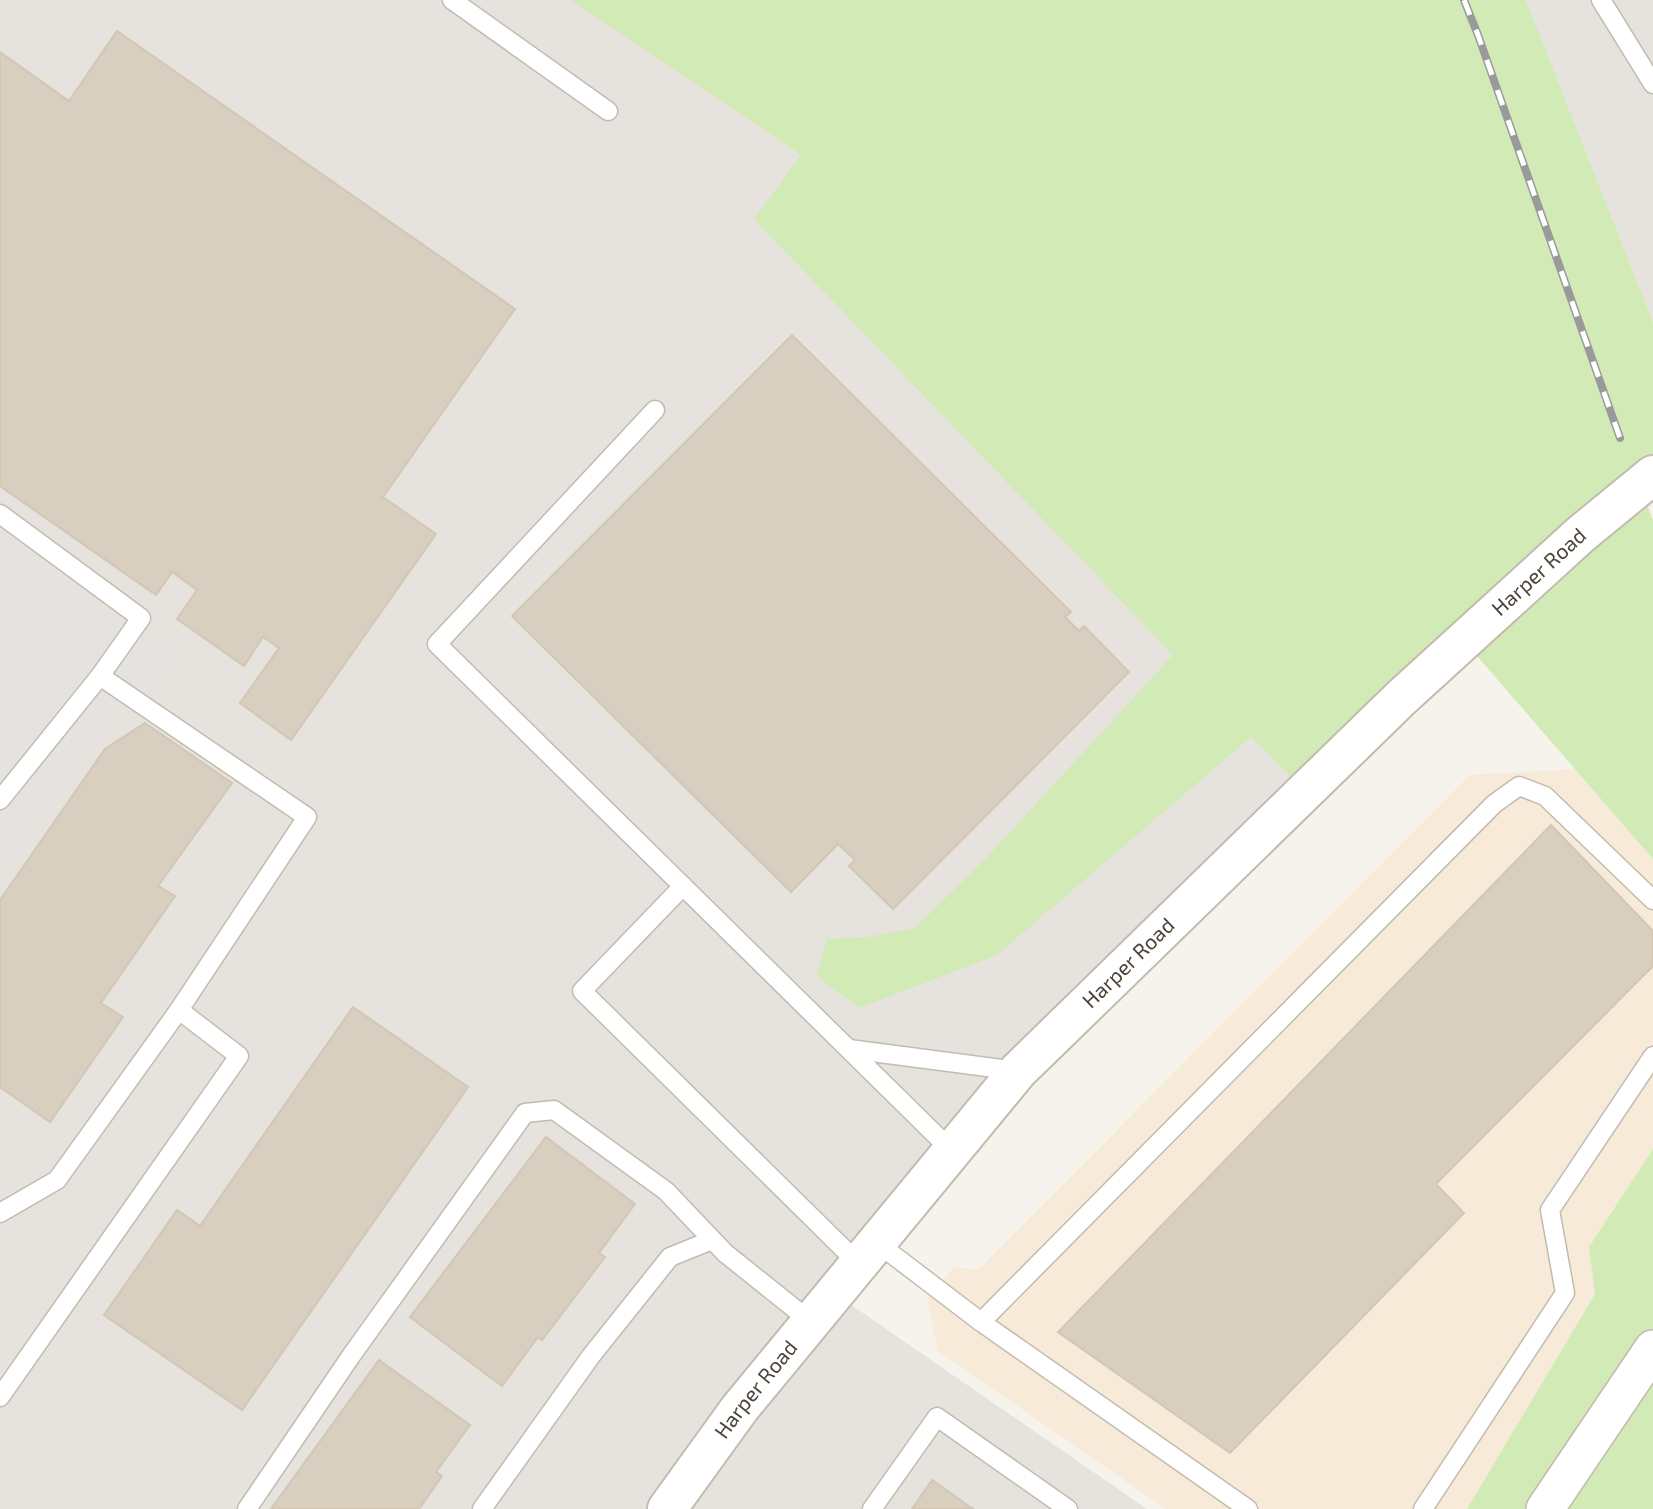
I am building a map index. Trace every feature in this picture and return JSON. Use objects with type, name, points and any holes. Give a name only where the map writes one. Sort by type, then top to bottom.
[{"type":"street","name":"Harper Road","points":[[667,1509],[740,1408],[1018,1071],[1401,698],[1581,534],[1653,474]]},
{"type":"street","points":[[1545,1509],[1653,1349]]},
{"type":"lane","points":[[453,0],[608,111]]},
{"type":"lane","points":[[1601,0],[1653,85]]},
{"type":"lane","points":[[655,410],[437,644],[951,1150]]},
{"type":"lane","points":[[0,514],[141,618],[100,676],[0,800]]},
{"type":"lane","points":[[0,1213],[57,1180],[179,1010],[307,817],[100,676]]},
{"type":"lane","points":[[981,1322],[1494,804],[1519,786],[1545,796],[1653,900]]},
{"type":"lane","points":[[683,886],[582,991],[867,1252],[981,1322],[1248,1509]]},
{"type":"lane","points":[[0,1397],[239,1056],[179,1010]]},
{"type":"lane","points":[[849,1049],[1018,1071]]},
{"type":"lane","points":[[1423,1509],[1565,1293],[1550,1210],[1653,1056]]},
{"type":"lane","points":[[247,1509],[351,1356],[525,1113],[554,1110],[666,1191],[725,1253],[810,1321]]},
{"type":"lane","points":[[482,1509],[591,1356],[670,1257],[712,1240]]},
{"type":"lane","points":[[872,1509],[937,1417],[1068,1509]]},
{"type":"shaded area","points":[[0,0],[918,0],[1173,655],[1305,792],[834,1293],[1147,1509],[0,1509]]},
{"type":"shaded area","points":[[1526,0],[1653,0],[1653,322]]},
{"type":"shaded area","points":[[0,539],[169,655],[137,690],[118,704],[0,868]]},
{"type":"shaded area","points":[[1576,769],[1653,859],[1653,1149],[1589,1247],[1595,1294],[1467,1509],[1166,1509],[938,1351],[927,1299],[954,1267],[978,1270],[1470,775]]},
{"type":"green space","points":[[571,0],[1526,0],[1653,322],[1653,478],[1641,489],[1653,520],[1653,859],[1464,641],[1305,792],[1251,737],[997,955],[859,1008],[817,976],[827,939],[867,937],[915,928],[988,856],[1173,655],[754,219],[801,155]]},
{"type":"green space","points":[[1653,1149],[1653,1509],[1467,1509],[1595,1294],[1589,1247]]},
{"type":"building","points":[[117,31],[515,309],[383,497],[436,534],[291,740],[240,703],[279,648],[263,637],[244,666],[177,619],[197,590],[172,572],[156,595],[0,486],[0,52],[69,101]]},
{"type":"building","points":[[792,335],[1071,612],[1065,617],[1079,631],[1084,626],[1129,672],[893,909],[849,866],[855,860],[838,844],[791,892],[512,616]]},
{"type":"building","points":[[145,723],[232,783],[158,886],[175,896],[101,1003],[123,1017],[50,1122],[0,1087],[0,900],[105,749]]},
{"type":"building","points":[[1551,825],[1653,931],[1653,966],[1436,1184],[1464,1213],[1230,1453],[1058,1332]]},
{"type":"building","points":[[353,1007],[468,1087],[242,1410],[104,1315],[177,1210],[200,1226]]},
{"type":"building","points":[[546,1137],[635,1204],[599,1253],[605,1257],[542,1340],[538,1337],[502,1386],[410,1317]]},
{"type":"building","points":[[379,1360],[470,1425],[436,1472],[442,1476],[419,1509],[271,1509]]},
{"type":"building","points":[[932,1480],[973,1509],[912,1509]]},
{"type":"railway","points":[[1464,0],[1620,438]]}]
